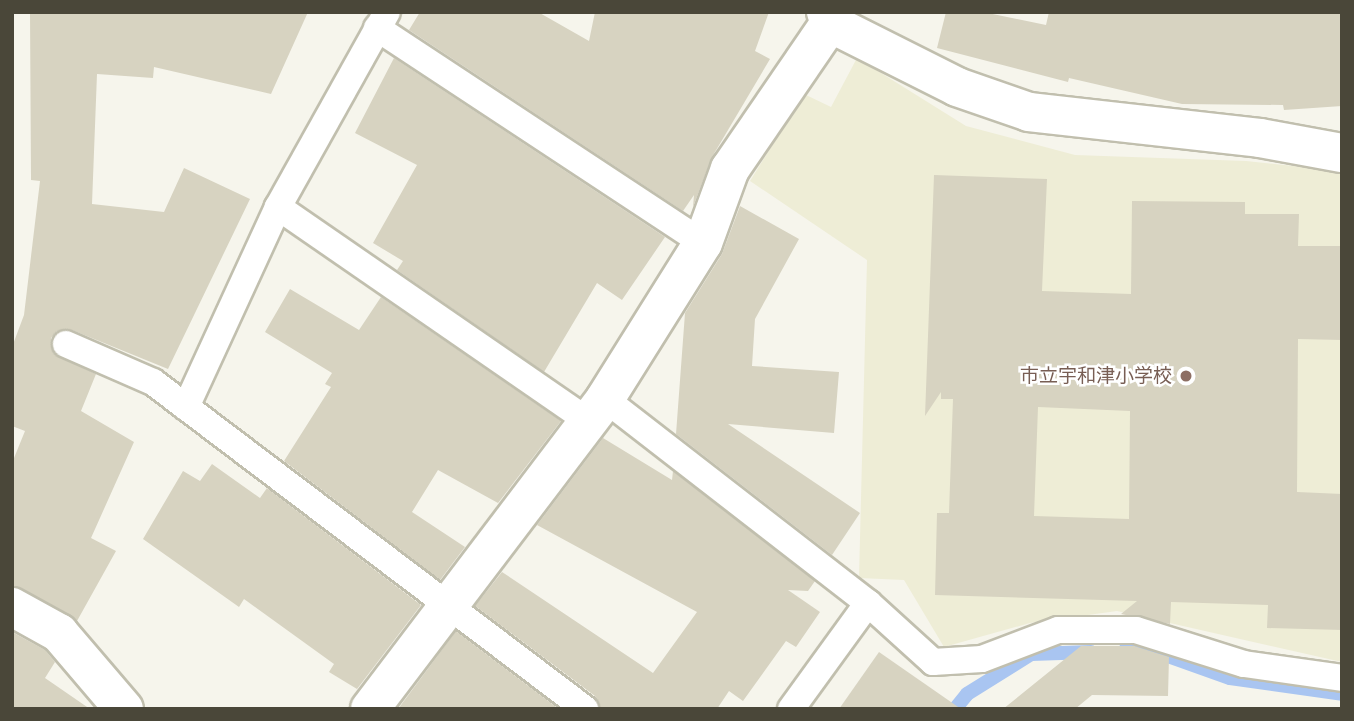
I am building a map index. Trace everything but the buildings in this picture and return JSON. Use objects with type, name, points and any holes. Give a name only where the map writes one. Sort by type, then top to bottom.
[{"type":"street","points":[[370,709],[450,608],[596,410],[704,243],[730,170],[828,17],[957,87],[1029,112],[1260,138],[1342,153]]},
{"type":"street","points":[[12,607],[59,634],[124,709]]},
{"type":"lane","points":[[186,407],[278,207],[382,20],[704,243]]},
{"type":"lane","points":[[278,207],[596,410],[868,603],[933,662],[982,659],[1058,630],[1136,630],[1244,664],[1342,678]]},
{"type":"lane","points":[[66,344],[152,382],[585,709]]},
{"type":"lane","points":[[790,709],[868,603]]},
{"type":"shaded area","points":[[857,58],[966,126],[1075,155],[1246,161],[1342,171],[1342,662],[1117,611],[1030,623],[944,647],[904,580],[859,578],[867,260],[750,181],[804,94],[831,107]]},
{"type":"waterway","points":[[1125,650],[1148,649],[1230,678],[1342,694]]},
{"type":"waterway","points":[[955,709],[967,694],[1031,654],[1091,652]]},
{"type":"place","name":"市立宇和津小学校","points":[[1186,376]]}]
